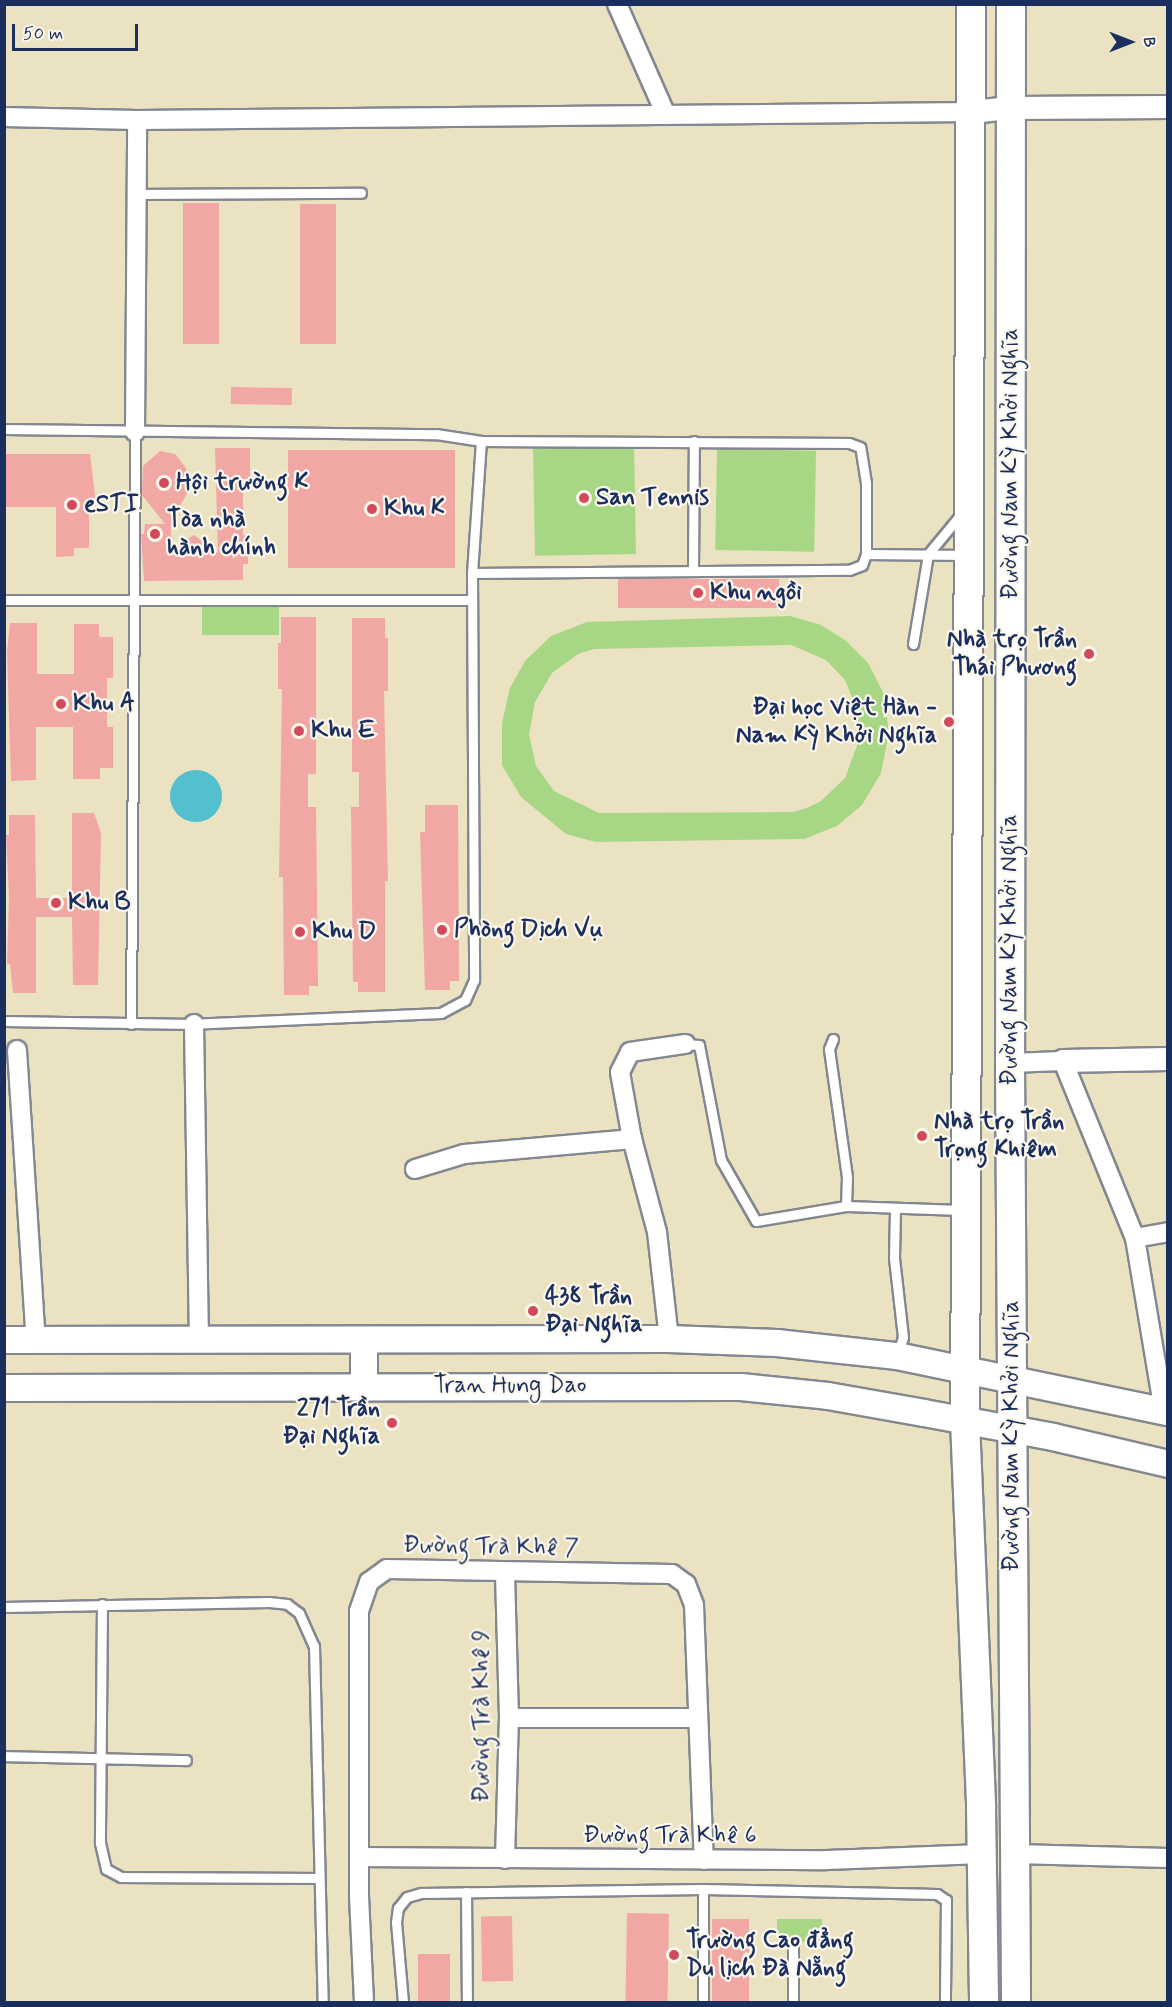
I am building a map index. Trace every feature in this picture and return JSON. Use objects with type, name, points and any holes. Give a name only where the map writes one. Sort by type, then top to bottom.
[{"type":"main road","name":"Đường Nam Kỳ Khởi Nghĩa","points":[[971,4],[968,1210],[965,1421],[982,1854],[984,2002]]},
{"type":"main road","name":"Đường Nam Kỳ Khởi Nghĩa","points":[[1011,4],[1010,1064],[1016,2002]]},
{"type":"main road","name":"Tran Hung Dao","points":[[4,1340],[669,1339],[777,1343],[897,1356],[1011,1377],[1166,1412]]},
{"type":"main road","points":[[364,1340],[364,1387]]},
{"type":"main road","name":"Tran Hung Dao","points":[[4,1388],[741,1387],[828,1396],[1012,1430],[1167,1464]]},
{"type":"main road","points":[[982,1854],[1015,1854]]},
{"type":"street","points":[[617,4],[666,115]]},
{"type":"street","points":[[4,117],[137,120],[972,112],[1011,108],[1167,107]]},
{"type":"street","points":[[135,432],[137,120]]},
{"type":"street","points":[[194,1024],[199,1338]]},
{"type":"street","points":[[669,1339],[657,1232],[632,1139],[620,1072],[624,1057],[638,1049],[685,1044]]},
{"type":"street","points":[[17,1050],[36,1340]]},
{"type":"street","points":[[1010,1064],[1167,1059]]},
{"type":"street","points":[[1063,1061],[1135,1238],[1166,1412]]},
{"type":"street","points":[[415,1169],[464,1154],[632,1139]]},
{"type":"street","points":[[1135,1238],[1167,1232]]},
{"type":"street","name":"Đường Trà Khê 7","points":[[364,2002],[359,1857],[358,1623],[362,1595],[377,1573],[400,1567],[505,1573],[672,1574],[686,1584],[694,1605],[704,1860]]},
{"type":"street","name":"Đường Trà Khê 9","points":[[505,1573],[509,1718],[505,1860]]},
{"type":"street","points":[[509,1718],[698,1718]]},
{"type":"street","name":"Đường Trà Khê 6","points":[[359,1857],[704,1860],[982,1854]]},
{"type":"street","points":[[1015,1854],[1167,1858]]},
{"type":"lane","points":[[137,194],[361,193]]},
{"type":"lane","points":[[4,429],[436,434],[481,441],[813,442],[860,447],[866,483],[866,554],[862,565],[849,570],[693,569],[472,573]]},
{"type":"lane","points":[[131,1024],[135,432]]},
{"type":"lane","points":[[4,1022],[194,1024],[441,1013],[465,1000],[474,980],[472,573],[481,441]]},
{"type":"lane","points":[[693,569],[694,441]]},
{"type":"lane","points":[[913,644],[928,554],[970,505]]},
{"type":"lane","points":[[866,554],[970,555]]},
{"type":"lane","points":[[4,600],[472,600]]},
{"type":"lane","points":[[833,1039],[829,1049],[847,1177],[846,1206]]},
{"type":"lane","points":[[685,1044],[699,1045],[721,1160],[756,1221],[846,1206],[895,1210],[968,1210]]},
{"type":"lane","points":[[895,1210],[894,1258],[903,1337],[897,1356]]},
{"type":"lane","points":[[4,1607],[269,1602],[287,1604],[299,1613],[314,1646],[323,2002]]},
{"type":"lane","points":[[102,1604],[101,1860],[112,1874],[121,1877],[319,1878]]},
{"type":"lane","points":[[4,1756],[186,1760]]},
{"type":"lane","points":[[703,1889],[703,2002]]},
{"type":"lane","points":[[403,2002],[398,1908],[407,1897],[421,1893],[703,1889],[937,1894],[946,1900],[945,2002]]},
{"type":"lane","points":[[466,1892],[467,2002]]},
{"type":"lane","points":[[793,1945],[793,2002]]},
{"type":"green space","name":"San Tennis","points":[[634,442],[636,554],[535,556],[533,444]]},
{"type":"green space","points":[[717,449],[816,451],[814,552],[715,550]]},
{"type":"green space","points":[[202,607],[279,607],[279,635],[202,635]]},
{"type":"green space","points":[[790,616],[821,625],[845,640],[868,663],[884,694],[889,733],[881,773],[862,805],[837,826],[804,839],[596,842],[566,834],[521,797],[502,765],[502,723],[510,688],[525,661],[551,636],[587,622]],"holes":[[[791,645],[826,660],[845,680],[858,712],[858,743],[845,778],[821,801],[807,808],[793,812],[599,813],[554,791],[536,766],[529,734],[535,702],[552,673],[578,654],[594,649]]]},
{"type":"green space","points":[[777,1919],[822,1919],[822,1942],[777,1942]]},
{"type":"water","points":[[191,770],[201,770],[215,777],[222,796],[215,815],[201,822],[191,822],[181,818],[174,811],[170,801],[170,791],[174,781],[181,774]]},
{"type":"building","points":[[183,203],[219,203],[219,344],[183,344]]},
{"type":"building","points":[[300,204],[336,204],[336,344],[300,344]]},
{"type":"building","points":[[231,387],[292,388],[292,405],[231,404]]},
{"type":"building","points":[[215,448],[250,448],[250,479],[243,479],[243,535],[248,535],[248,564],[243,564],[243,580],[144,581],[141,534],[144,534],[145,524],[165,524],[142,495],[143,466],[160,451],[175,454],[186,468],[188,492],[178,509],[171,513],[171,549],[194,535],[218,553]]},
{"type":"building","name":"Khu K","points":[[288,450],[455,450],[455,568],[288,568]]},
{"type":"building","name":"eSTI","points":[[4,454],[90,454],[96,504],[89,504],[89,548],[74,548],[74,556],[56,557],[56,507],[4,507]]},
{"type":"building","name":"Khu ngồi","points":[[618,579],[779,579],[779,608],[618,608]]},
{"type":"building","points":[[281,617],[316,617],[316,774],[308,774],[308,807],[316,807],[318,986],[309,986],[309,995],[284,995],[283,877],[279,877],[282,689],[278,689],[278,643],[281,643]]},
{"type":"building","points":[[352,618],[385,618],[385,638],[388,638],[388,691],[384,691],[388,881],[385,881],[385,992],[358,992],[358,982],[353,982],[351,807],[359,807],[359,772],[352,772]]},
{"type":"building","name":"Khu A","points":[[10,623],[37,623],[37,674],[74,674],[74,624],[99,624],[99,637],[113,637],[113,678],[107,678],[107,727],[113,727],[113,768],[100,768],[100,779],[73,779],[73,727],[36,727],[36,780],[11,781],[7,652]]},
{"type":"building","name":"Phòng Dịch Vụ","points":[[425,805],[458,805],[459,981],[450,981],[450,990],[425,990],[420,832],[425,832]]},
{"type":"building","name":"Khu B","points":[[72,813],[94,813],[101,833],[98,985],[73,985],[72,917],[36,917],[36,993],[13,993],[10,964],[7,964],[9,897],[6,835],[9,835],[9,815],[35,815],[36,898],[72,898]]},
{"type":"building","points":[[627,1913],[669,1914],[667,2002],[625,2002]]},
{"type":"building","points":[[512,1916],[513,1981],[482,1982],[481,1917]]},
{"type":"building","points":[[712,1919],[749,1919],[749,2002],[712,2002]]},
{"type":"building","points":[[418,1954],[450,1954],[450,2002],[418,2002]]},
{"type":"place","name":"Hội trường K","points":[[164,483]]},
{"type":"place","name":"San Tennis","points":[[584,498]]},
{"type":"place","name":"eSTI","points":[[72,505]]},
{"type":"place","name":"Khu K","points":[[372,509]]},
{"type":"place","name":"Tòa nhà hành chính","points":[[155,534]]},
{"type":"place","name":"Khu ngồi","points":[[698,593]]},
{"type":"place","name":"Nhà trọ Trần Thái Phương","points":[[1089,654]]},
{"type":"place","name":"Khu A","points":[[61,704]]},
{"type":"place","name":"Đại học Việt Hàn - Nam Kỳ Khởi Nghĩa","points":[[949,722]]},
{"type":"place","name":"Khu E","points":[[299,731]]},
{"type":"place","name":"Khu B","points":[[56,903]]},
{"type":"place","name":"Phòng Dịch Vụ","points":[[442,930]]},
{"type":"place","name":"Khu D","points":[[300,932]]},
{"type":"place","name":"Nhà trọ Trần Trọng Khiêm","points":[[922,1136]]},
{"type":"place","name":"438 Trần Đại Nghĩa","points":[[533,1311]]},
{"type":"place","name":"271 Trần Đại Nghĩa","points":[[392,1423]]},
{"type":"place","name":"Trường Cao đẳng Du lịch Đà Nẵng","points":[[674,1955]]}]
